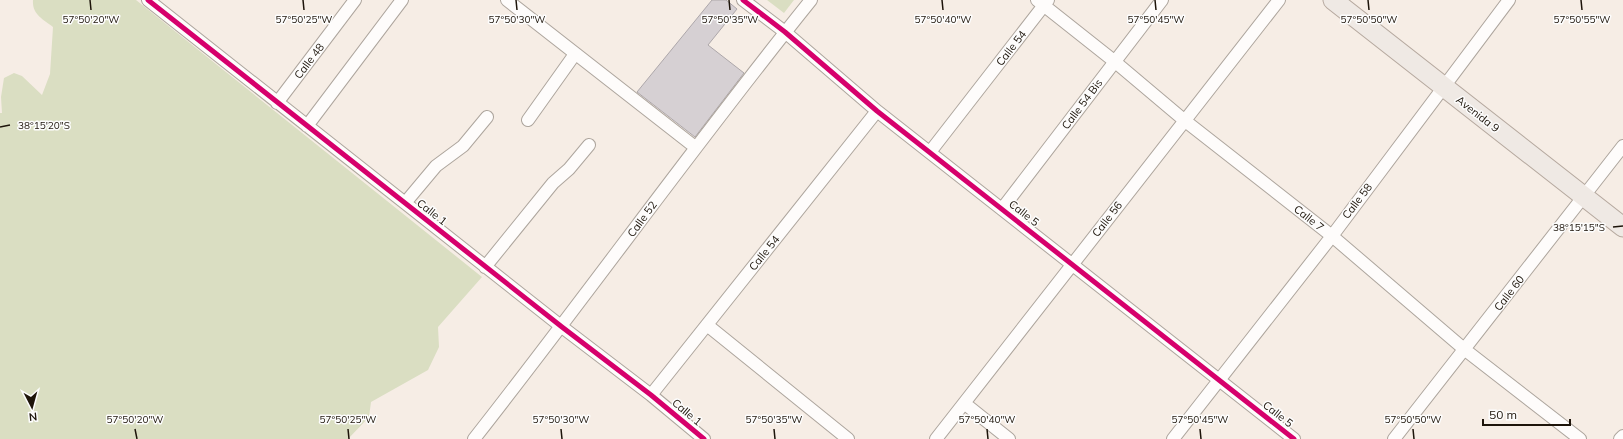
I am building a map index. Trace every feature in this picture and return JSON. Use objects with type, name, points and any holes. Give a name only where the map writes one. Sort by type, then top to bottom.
[{"type":"main road","name":"Avenida 9","points":[[1333,0],[1446,82],[1587,192],[1623,227]]},
{"type":"main road","name":"Avenida 9","points":[[1350,0],[1446,82]]},
{"type":"main road","name":"Avenida 9","points":[[1587,192],[1623,213]]},
{"type":"street","name":"Calle 1","points":[[148,0],[485,267],[651,395],[704,439]]},
{"type":"street","name":"Calle 48","points":[[277,103],[355,0]]},
{"type":"street","points":[[306,126],[402,0]]},
{"type":"street","points":[[507,0],[695,147]]},
{"type":"street","name":"Calle 5","points":[[743,0],[785,32],[877,111],[1294,439]]},
{"type":"street","name":"Calle 52","points":[[474,439],[562,327],[695,147],[811,0]]},
{"type":"street","name":"Calle 54 Bis","points":[[1002,209],[1162,0]]},
{"type":"street","name":"Calle 56","points":[[936,439],[1278,0]]},
{"type":"street","name":"Calle 58","points":[[1173,439],[1220,381],[1332,236],[1509,0]]},
{"type":"street","name":"Calle 7","points":[[1043,2],[1184,120],[1332,236],[1464,349],[1580,439]]},
{"type":"street","name":"Calle 54","points":[[930,152],[1043,2]]},
{"type":"street","points":[[528,120],[575,54]]},
{"type":"street","name":"Calle 54","points":[[651,395],[877,111]]},
{"type":"street","points":[[405,204],[436,166],[463,146],[487,117]]},
{"type":"street","points":[[485,267],[553,183],[569,169],[589,145]]},
{"type":"street","name":"Calle 60","points":[[1394,439],[1623,146]]},
{"type":"street","points":[[707,325],[848,439]]},
{"type":"street","points":[[964,403],[1009,439]]},
{"type":"street","points":[[1620,439],[1623,436]]},
{"type":"green space","points":[[33,0],[136,0],[482,277],[438,327],[439,347],[428,370],[371,402],[369,417],[348,439],[0,439],[1,97],[4,78],[14,73],[22,76],[42,95],[50,74],[53,27],[36,13]]},
{"type":"green space","points":[[767,0],[794,0],[784,13]]},
{"type":"building","points":[[712,0],[726,0],[737,9],[708,45],[744,73],[695,137],[637,92]]},
{"type":"cycle path","points":[[148,0],[562,327],[651,395],[704,439]]},
{"type":"cycle path","points":[[743,0],[785,32],[877,111],[1294,439]]}]
